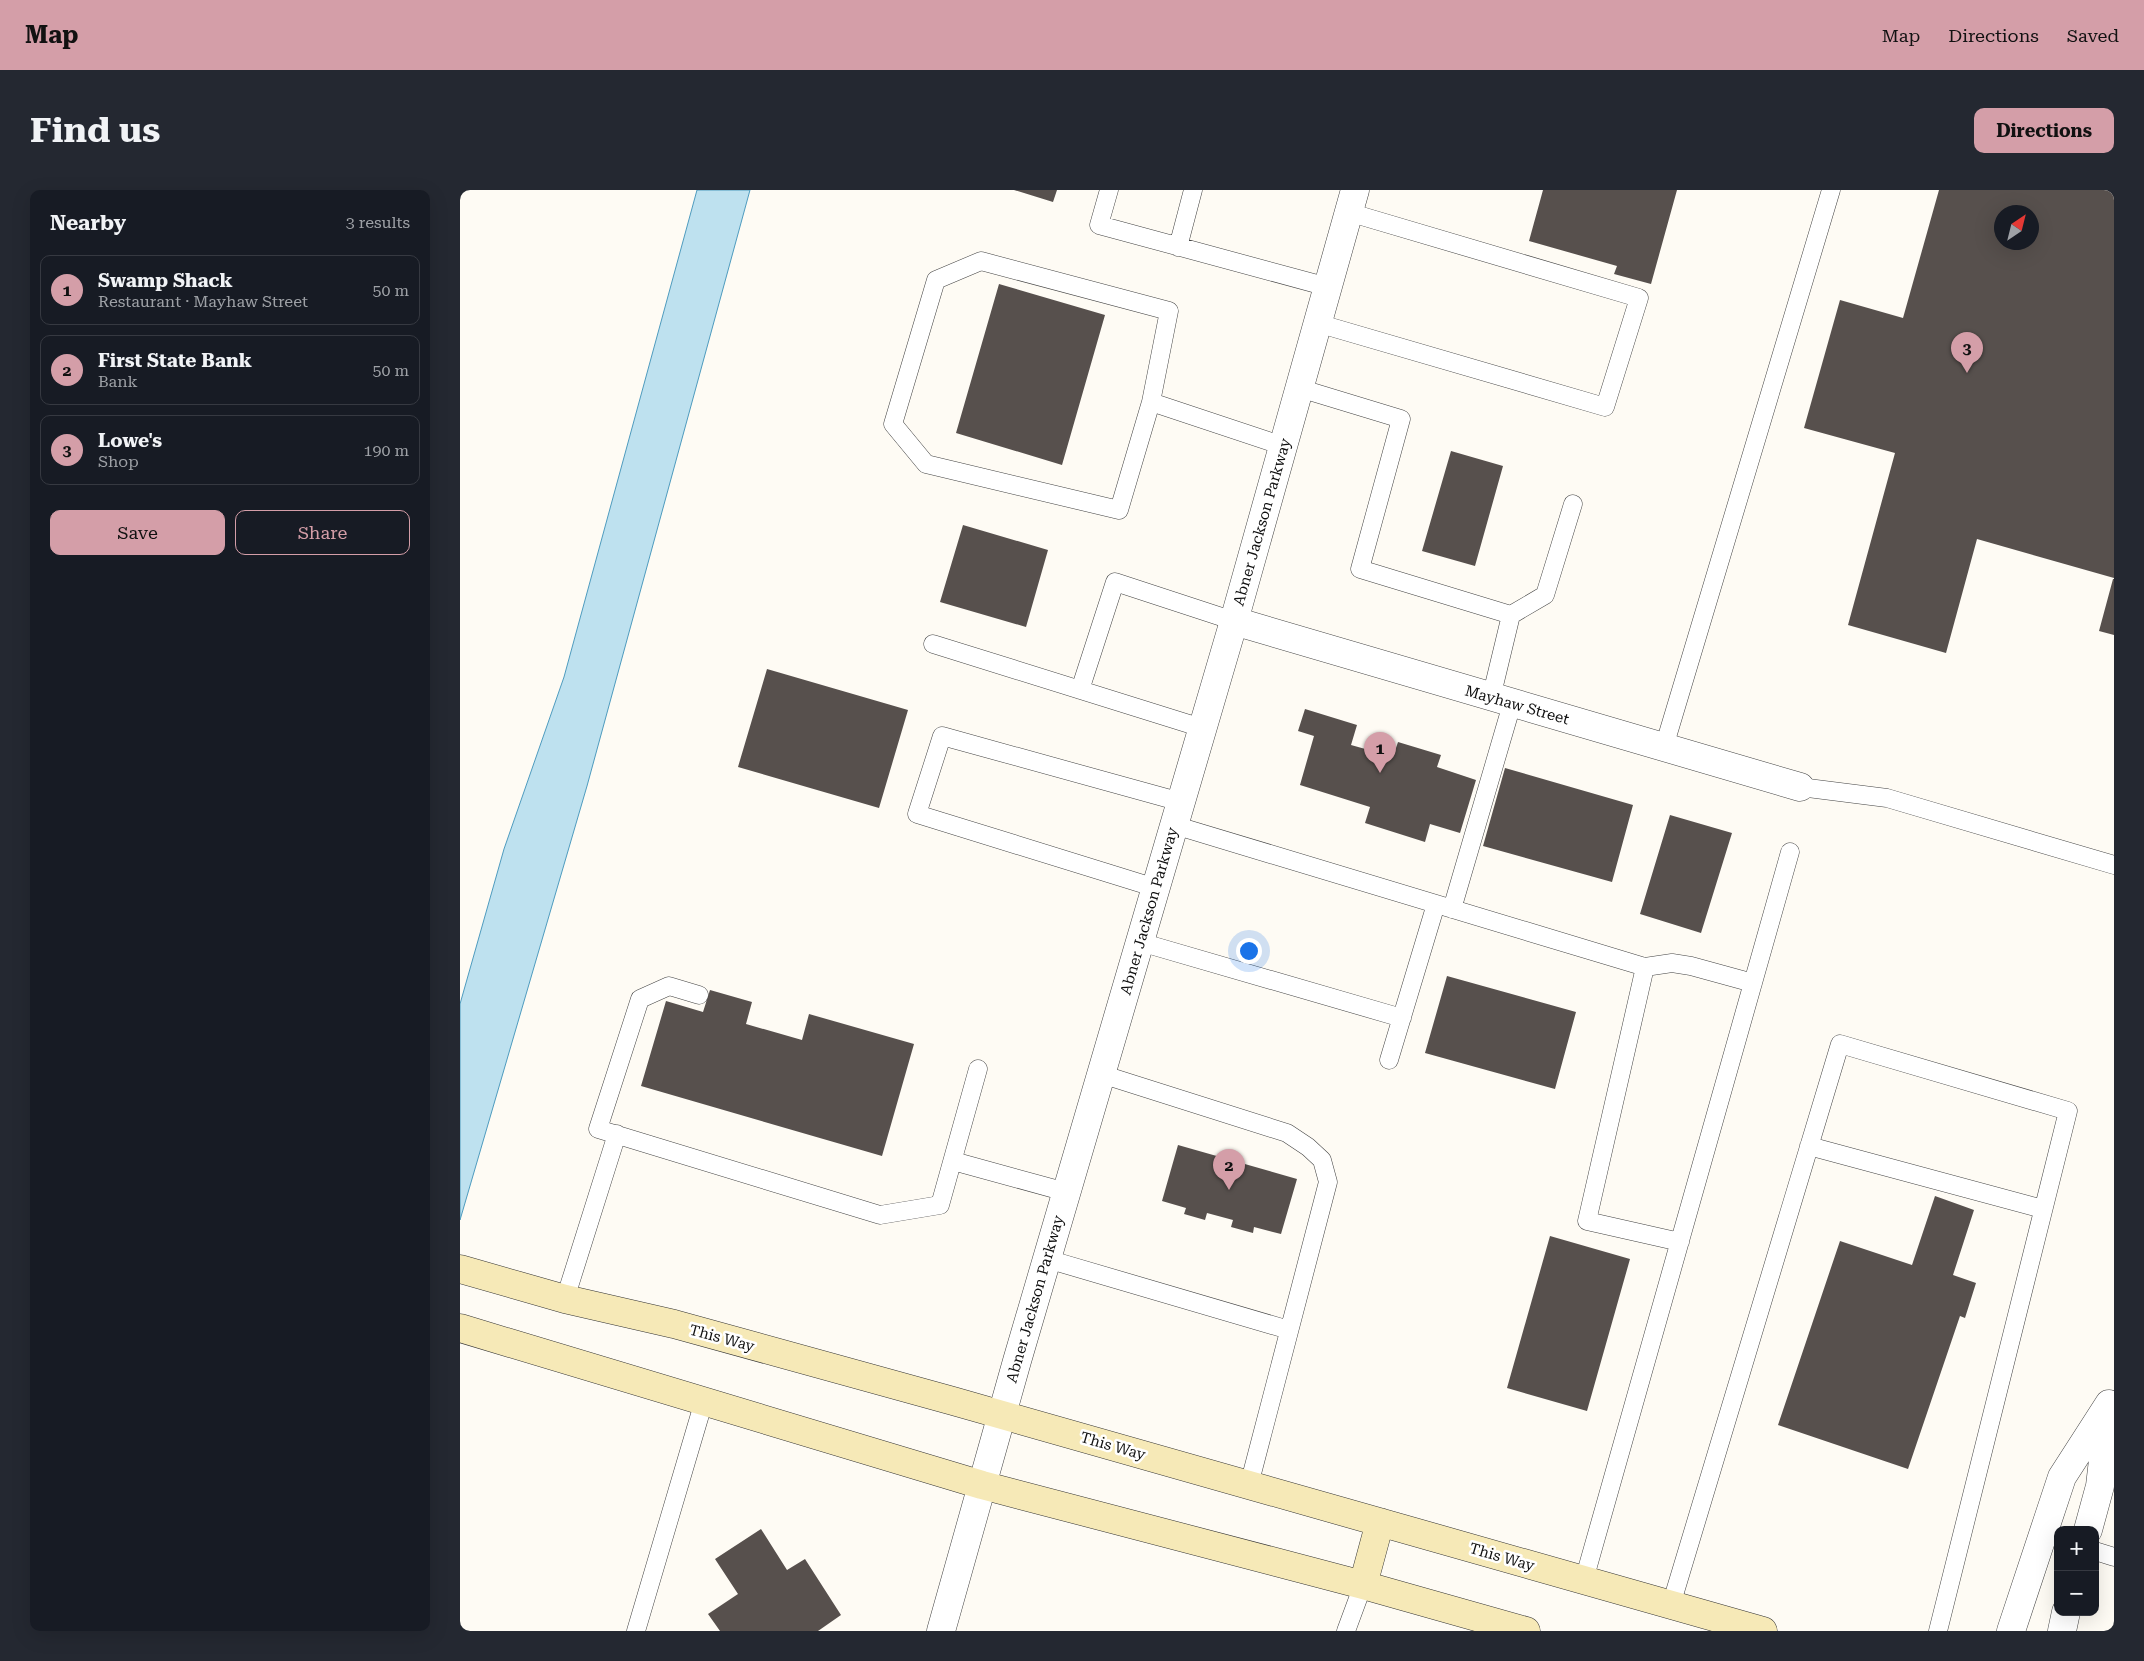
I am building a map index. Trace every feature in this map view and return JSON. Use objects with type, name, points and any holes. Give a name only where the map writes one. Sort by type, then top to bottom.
[{"type":"main road","name":"This Way","points":[[460,1269],[565,1299],[674,1324],[1002,1415],[1763,1631]]},
{"type":"main road","points":[[460,1328],[982,1485],[1363,1585],[1526,1631]]},
{"type":"main road","points":[[1363,1585],[1380,1522]]},
{"type":"street","name":"Abner Jackson Parkway","points":[[945,1630],[982,1485],[1234,621],[1352,201]]},
{"type":"street","name":"Mayhaw Street","points":[[1234,621],[1800,787]]},
{"type":"street","points":[[2089,1526],[2100,1486],[2112,1395]]},
{"type":"street","points":[[2011,1631],[2062,1477],[2112,1395]]},
{"type":"street","points":[[2062,1631],[2065,1616]]},
{"type":"lane","points":[[1109,190],[1099,225],[1328,287]]},
{"type":"lane","points":[[1178,247],[1193,190]]},
{"type":"lane","points":[[1664,747],[1831,190]]},
{"type":"lane","points":[[1317,323],[1605,408],[1639,298],[1352,201]]},
{"type":"lane","points":[[981,261],[1169,311],[1151,402],[1119,510],[926,464],[893,424],[936,280],[981,261]]},
{"type":"lane","points":[[1299,388],[1401,419],[1360,569],[1511,615],[1545,595],[1573,504]]},
{"type":"lane","points":[[1151,402],[1283,446]]},
{"type":"lane","points":[[1080,690],[1115,582],[1234,621]]},
{"type":"lane","points":[[1389,1060],[1402,1018],[1444,907],[1502,701],[1511,615]]},
{"type":"lane","points":[[933,644],[1202,728]]},
{"type":"lane","points":[[1156,888],[917,814],[942,736],[1177,814],[1444,907],[1645,967],[1672,963],[1691,966],[1753,983]]},
{"type":"lane","points":[[1800,787],[1887,798],[2114,865]]},
{"type":"lane","points":[[1584,1580],[1790,852]]},
{"type":"lane","points":[[1140,942],[1402,1018]]},
{"type":"lane","points":[[1645,967],[1587,1221],[1680,1242]]},
{"type":"lane","points":[[699,995],[669,986],[640,999],[598,1129],[880,1215],[940,1205],[978,1069]]},
{"type":"lane","points":[[1671,1605],[1840,1044],[2068,1111],[1938,1631]]},
{"type":"lane","points":[[1101,1074],[1287,1133],[1308,1147],[1322,1160],[1328,1182],[1249,1485]]},
{"type":"lane","points":[[565,1299],[618,1134]]},
{"type":"lane","points":[[1809,1146],[2043,1209]]},
{"type":"lane","points":[[953,1160],[1066,1192]]},
{"type":"lane","points":[[1047,1259],[1289,1330]]},
{"type":"lane","points":[[636,1631],[704,1401]]},
{"type":"lane","points":[[2099,1552],[2114,1557]]},
{"type":"lane","points":[[1346,1631],[1363,1585]]},
{"type":"water","points":[[697,190],[750,190],[587,786],[460,1220],[460,1004],[504,849],[564,677]]},
{"type":"building","points":[[1014,190],[1057,190],[1053,202]]},
{"type":"building","points":[[1543,190],[1677,190],[1651,284],[1614,274],[1617,266],[1529,241]]},
{"type":"building","points":[[1939,190],[2114,190],[2114,578],[1977,539],[1946,653],[1848,625],[1895,453],[1804,428],[1840,300],[1903,318]]},
{"type":"building","points":[[999,284],[1105,315],[1062,465],[956,433]]},
{"type":"building","points":[[1451,451],[1503,466],[1475,566],[1422,551]]},
{"type":"building","points":[[963,525],[1048,550],[1026,627],[940,602]]},
{"type":"building","points":[[2114,579],[2114,635],[2099,631]]},
{"type":"building","points":[[767,669],[908,710],[879,808],[738,767]]},
{"type":"building","points":[[1305,709],[1357,725],[1351,745],[1376,752],[1379,742],[1396,748],[1398,742],[1441,755],[1437,767],[1476,780],[1460,833],[1430,824],[1425,842],[1365,823],[1370,807],[1300,785],[1314,736],[1298,731]]},
{"type":"building","points":[[1505,768],[1633,805],[1612,882],[1483,846]]},
{"type":"building","points":[[1670,815],[1732,833],[1701,933],[1640,914]]},
{"type":"building","points":[[1447,976],[1576,1012],[1555,1089],[1425,1053]]},
{"type":"building","points":[[710,990],[752,1002],[746,1024],[802,1040],[809,1014],[914,1044],[882,1156],[641,1086],[666,1001],[703,1012]]},
{"type":"building","points":[[1178,1145],[1297,1179],[1281,1234],[1254,1227],[1253,1233],[1231,1227],[1233,1220],[1207,1213],[1205,1220],[1184,1214],[1186,1208],[1162,1201]]},
{"type":"building","points":[[1935,1196],[1974,1210],[1953,1275],[1976,1283],[1965,1318],[1960,1316],[1908,1469],[1778,1425],[1840,1241],[1912,1265]]},
{"type":"building","points":[[1550,1236],[1630,1259],[1587,1411],[1507,1388]]},
{"type":"building","points":[[761,1529],[787,1570],[805,1559],[841,1615],[818,1631],[720,1631],[708,1614],[738,1594],[715,1559]]},
{"type":"place","name":"Lowe's","points":[[1967,373]]},
{"type":"place","name":"Swamp Shack","points":[[1380,773]]},
{"type":"place","name":"First State Bank","points":[[1229,1190]]}]
